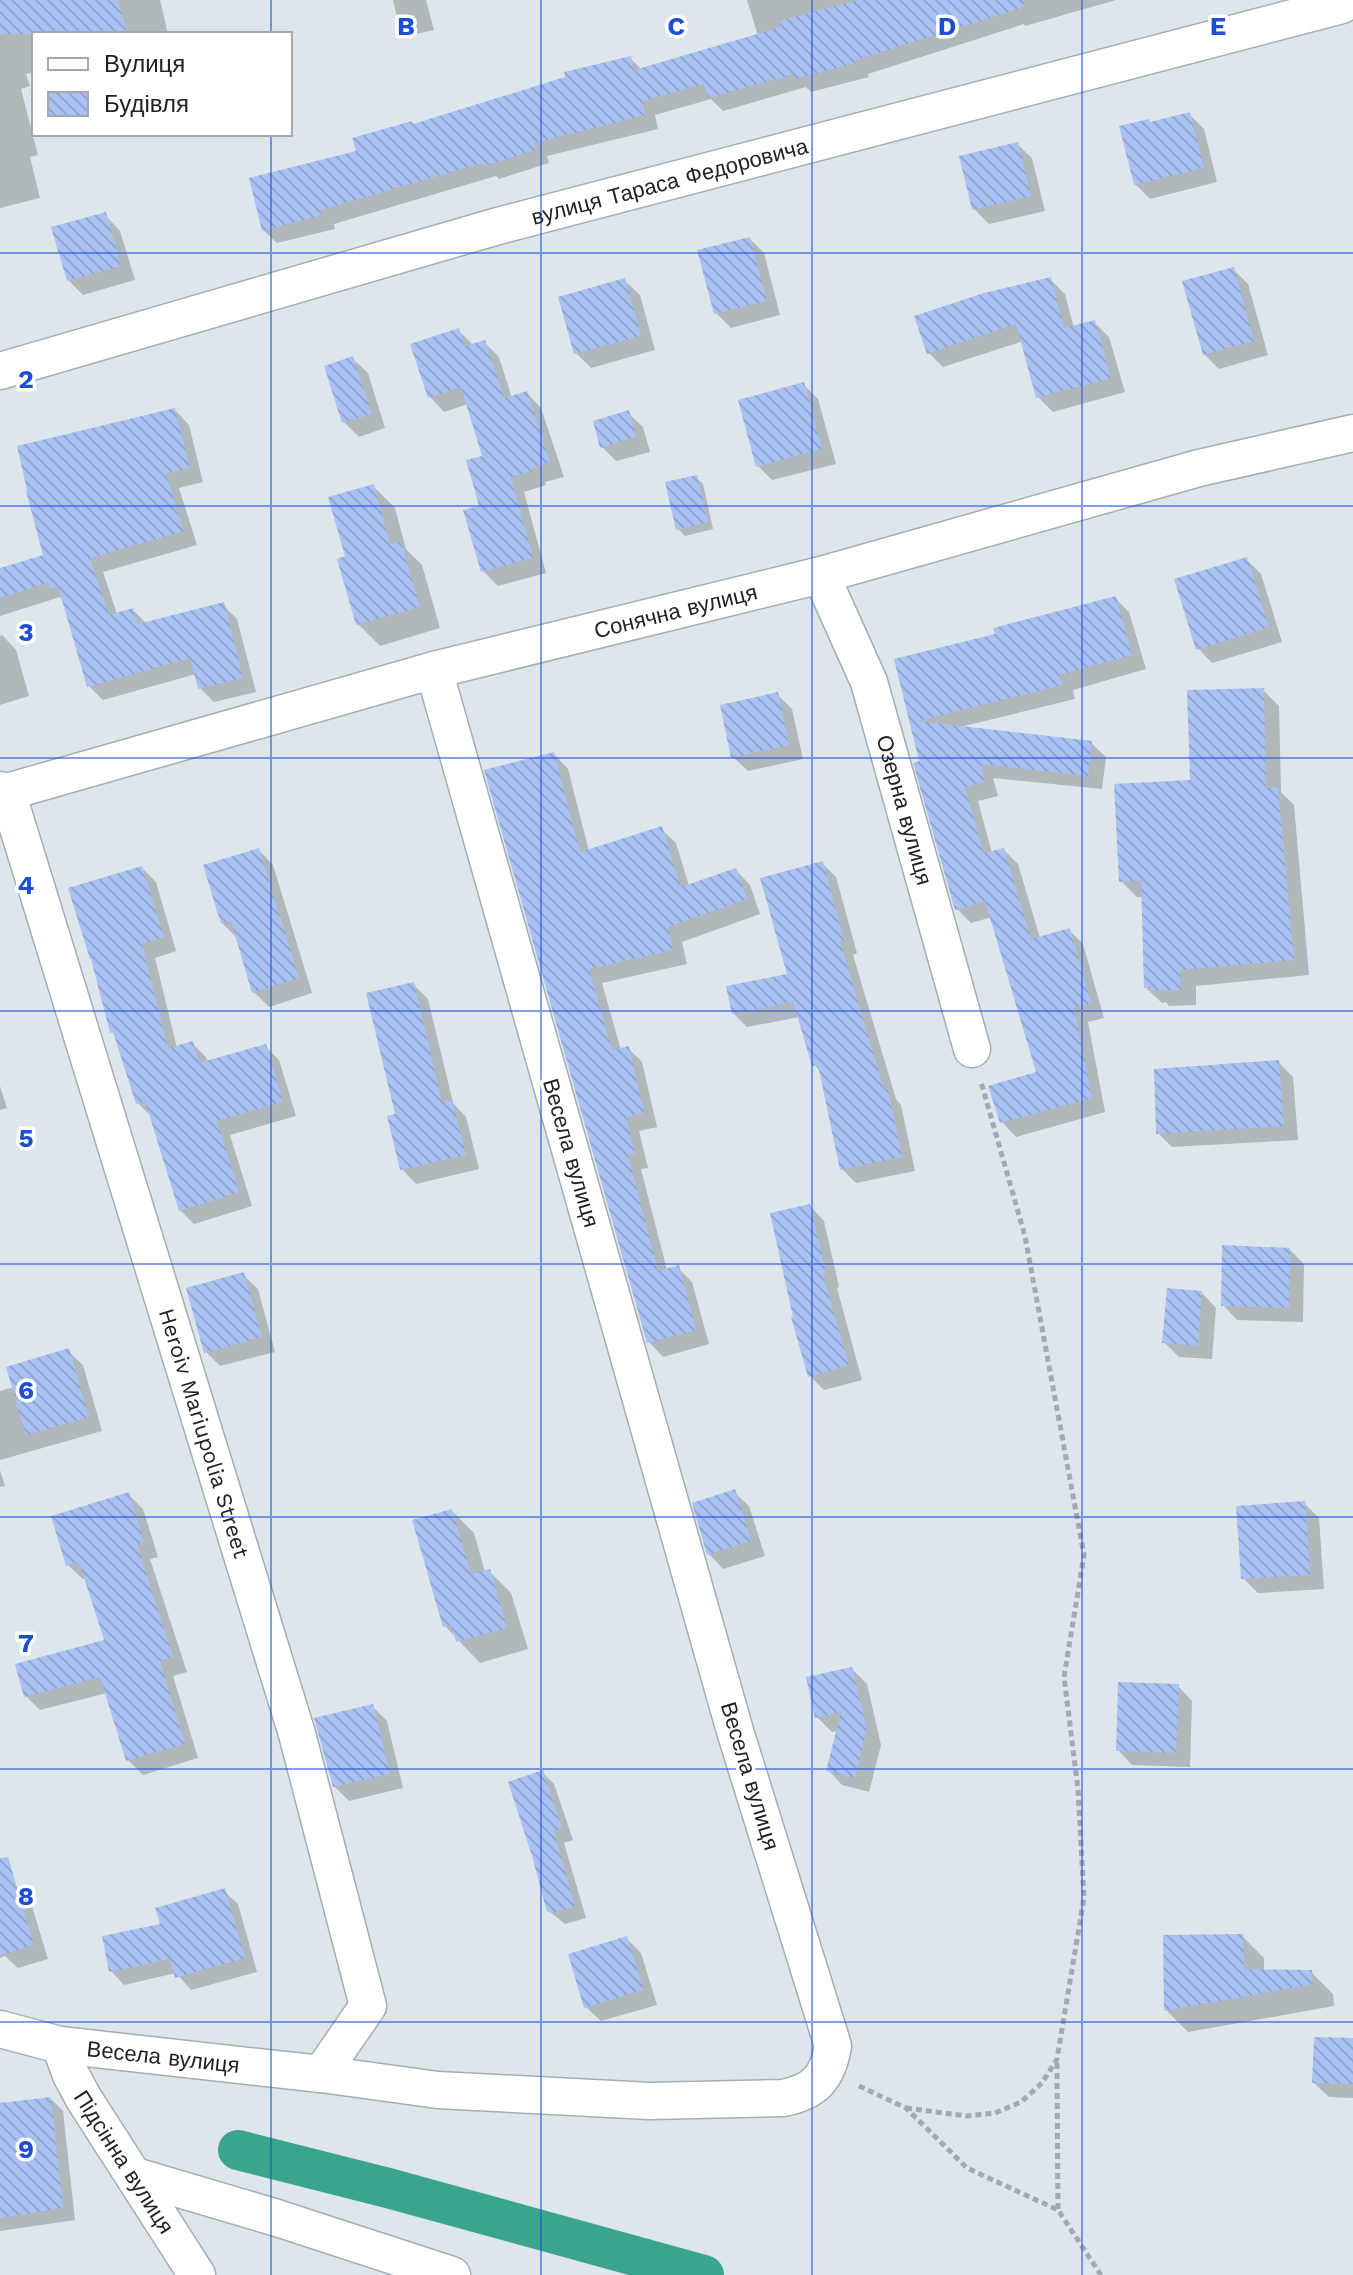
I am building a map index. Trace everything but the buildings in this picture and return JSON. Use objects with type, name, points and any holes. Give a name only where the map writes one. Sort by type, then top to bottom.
[{"type":"street","name":"вулиця Тараса Федоровича","points":[[0,371],[498,226],[1346,8]]},
{"type":"street","name":"Сонячна вулиця","points":[[2,792],[434,670],[821,575],[1199,468],[1353,433]]},
{"type":"street","name":"Озерна вулиця","points":[[821,575],[869,682],[972,1049]]},
{"type":"street","name":"Весела вулиця","points":[[0,2029],[60,2045],[321,2074],[390,2085],[649,2101],[799,2095],[823,2076],[830,2062],[833,2046],[735,1731],[434,670]]},
{"type":"street","name":"Heroiv Mariupolia Street","points":[[2,792],[297,1734],[368,2006],[321,2074]]},
{"type":"street","name":"Підсінна вулиця","points":[[60,2045],[84,2099],[197,2275]]},
{"type":"street","points":[[135,2176],[452,2275]]},
{"type":"path","points":[[972,1049],[1025,1236],[1084,1555],[1064,1677],[1078,1789],[1084,1898],[1057,2059],[1058,2210]]},
{"type":"path","points":[[823,2076],[856,2085],[906,2108],[967,2116],[995,2113],[1021,2102],[1042,2083],[1057,2059]]},
{"type":"path","points":[[906,2108],[967,2168],[1058,2210],[1101,2275]]},
{"type":"waterway","points":[[238,2150],[704,2275]]}]
